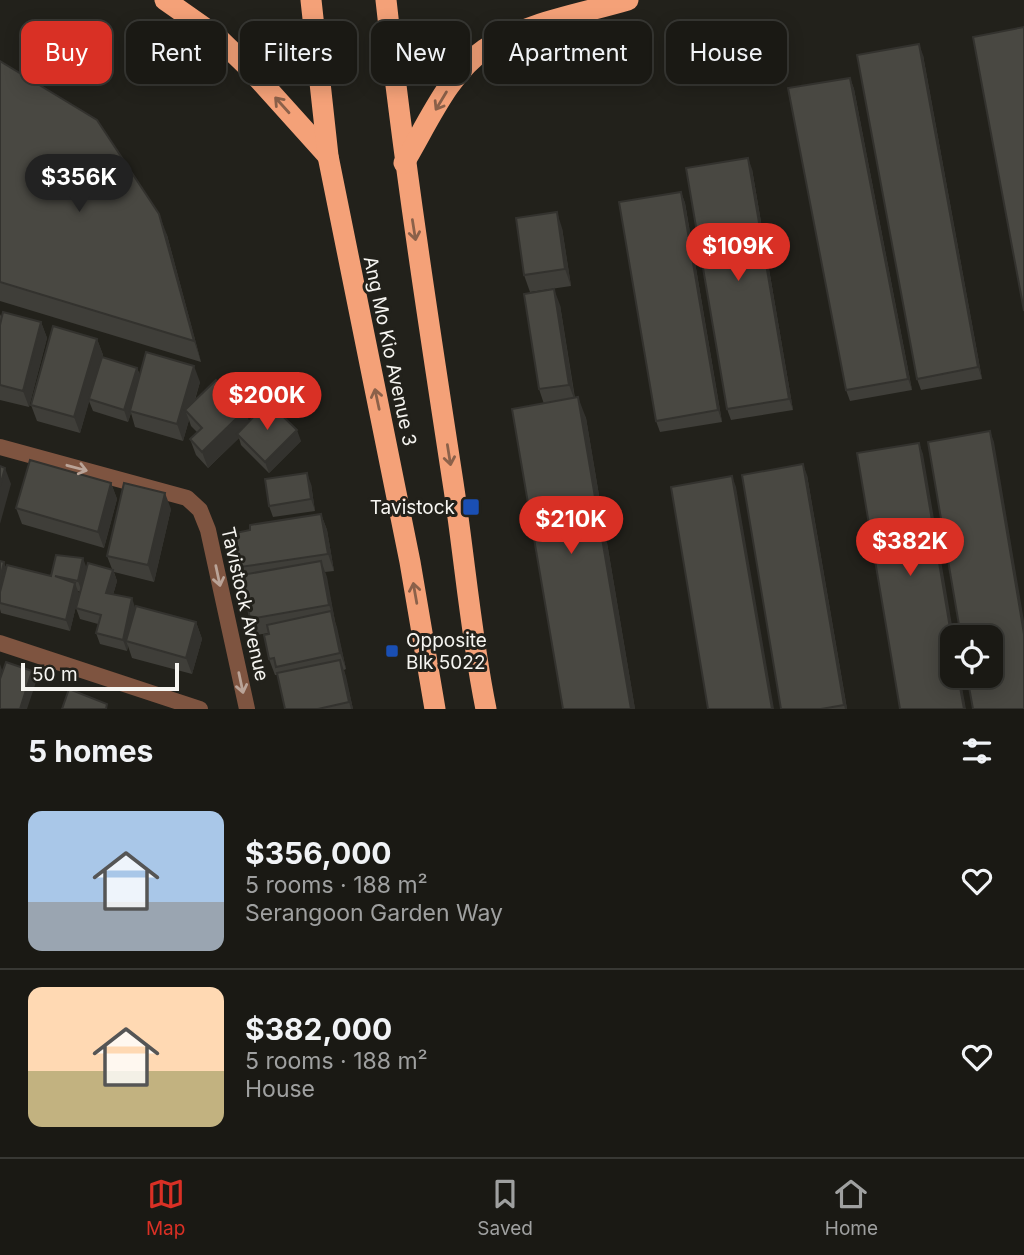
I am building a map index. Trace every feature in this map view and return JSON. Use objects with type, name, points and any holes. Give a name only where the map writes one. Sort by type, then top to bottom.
[{"type":"highway","points":[[165,0],[215,35],[246,65],[328,156]]},
{"type":"highway","name":"Ang Mo Kio Avenue 3","points":[[310,0],[328,156],[410,562],[435,709]]},
{"type":"highway","name":"Ang Mo Kio Avenue 3","points":[[386,0],[404,163],[461,532],[474,648],[486,709]]},
{"type":"highway","points":[[586,0],[626,1]]},
{"type":"highway","points":[[404,163],[446,92],[485,50],[540,24],[626,1]]},
{"type":"street","name":"Tavistock Avenue","points":[[0,447],[187,498],[200,510],[208,530],[247,709]]},
{"type":"street","points":[[0,643],[200,709]]},
{"type":"building","points":[[1024,27],[1024,311],[973,37]]},
{"type":"building","points":[[919,44],[978,367],[917,379],[857,55]]},
{"type":"building","points":[[0,61],[21,74],[21,84],[38,84],[97,120],[159,214],[194,341],[0,282]]},
{"type":"building","points":[[850,78],[908,379],[846,390],[788,88]]},
{"type":"building","points":[[748,158],[789,399],[727,409],[686,168]]},
{"type":"building","points":[[681,192],[718,410],[656,421],[619,202]]},
{"type":"building","points":[[557,212],[565,269],[524,275],[516,218]]},
{"type":"building","points":[[554,289],[569,385],[539,389],[524,294]]},
{"type":"building","points":[[3,312],[41,322],[23,391],[0,385],[0,325]]},
{"type":"building","points":[[53,326],[97,339],[74,417],[31,405]]},
{"type":"building","points":[[146,352],[194,366],[177,424],[130,411]]},
{"type":"building","points":[[102,357],[137,368],[124,410],[89,399]]},
{"type":"building","points":[[216,380],[245,410],[202,452],[190,439],[202,428],[185,410]]},
{"type":"building","points":[[578,397],[631,709],[563,709],[512,409]]},
{"type":"building","points":[[268,402],[297,430],[265,462],[237,434]]},
{"type":"building","points":[[990,431],[1024,634],[1024,709],[973,709],[969,688],[1003,688],[1003,625],[959,625],[928,442]]},
{"type":"building","points":[[919,443],[949,625],[940,625],[940,688],[960,688],[964,709],[900,709],[857,453]]},
{"type":"building","points":[[30,460],[111,483],[98,532],[16,508]]},
{"type":"building","points":[[803,464],[844,705],[821,709],[781,709],[742,475]]},
{"type":"building","points":[[0,466],[5,468],[0,486]]},
{"type":"building","points":[[307,473],[311,499],[269,506],[265,479]]},
{"type":"building","points":[[732,476],[772,709],[708,709],[671,487]]},
{"type":"building","points":[[124,483],[165,493],[148,565],[107,556]]},
{"type":"building","points":[[321,514],[328,554],[240,567],[231,534],[250,530],[250,525]]},
{"type":"building","points":[[56,555],[83,558],[78,581],[55,576],[75,583],[66,620],[0,603],[7,565],[51,576]]},
{"type":"building","points":[[0,561],[4,562],[0,579]]},
{"type":"building","points":[[321,561],[329,605],[250,619],[242,575]]},
{"type":"building","points":[[88,563],[113,570],[106,593],[132,598],[123,640],[96,633],[101,615],[76,608]]},
{"type":"building","points":[[136,606],[196,622],[186,658],[126,641]]},
{"type":"building","points":[[331,611],[340,653],[276,667],[274,658],[269,659],[264,635],[269,634],[267,625]]},
{"type":"building","points":[[340,660],[349,702],[318,709],[285,709],[277,673]]},
{"type":"building","points":[[6,662],[32,671],[20,709],[0,709],[0,679]]},
{"type":"building","points":[[69,689],[107,704],[106,709],[62,709]]},
{"type":"place","name":"Tavistock","points":[[471,507]]},
{"type":"place","name":"Opposite Blk 5022","points":[[392,651]]}]
